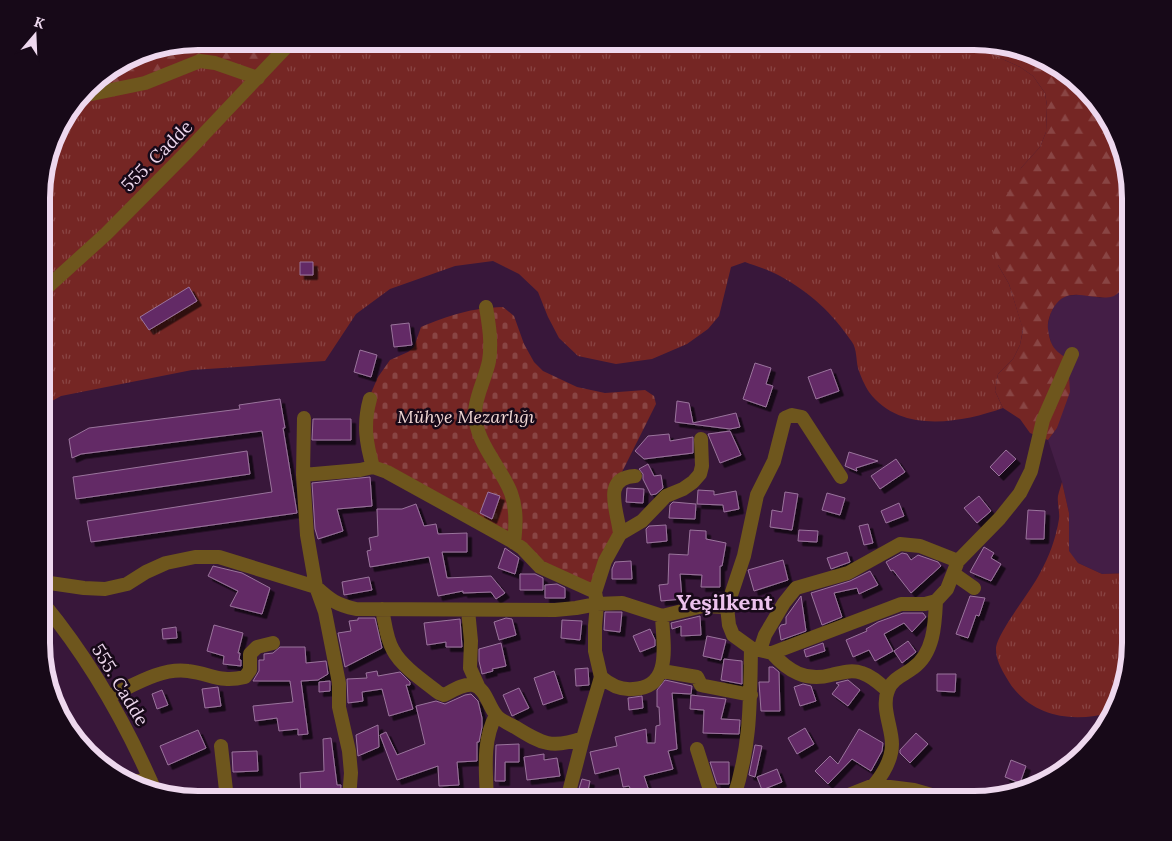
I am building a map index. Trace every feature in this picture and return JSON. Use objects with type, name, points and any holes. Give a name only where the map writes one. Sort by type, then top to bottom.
[{"type":"street","name":"555. Cadde","points":[[50,285],[112,227],[284,50]]},
{"type":"street","points":[[93,94],[145,83],[200,61],[215,63],[258,78]]},
{"type":"street","points":[[486,307],[491,335],[489,360],[475,413],[480,439],[500,471],[511,494],[516,513],[514,543]]},
{"type":"street","points":[[761,650],[901,604],[925,604],[936,601],[947,589],[956,567],[1020,493],[1031,471],[1043,420],[1072,354]]},
{"type":"street","points":[[370,399],[366,416],[365,435],[373,467]]},
{"type":"street","points":[[841,477],[802,417],[792,414],[785,418],[776,455],[757,495],[750,520],[744,556],[727,607],[729,625],[733,635],[761,650],[791,671],[803,676],[818,678],[843,672],[860,672],[872,678],[888,691]]},
{"type":"street","points":[[304,418],[303,475],[307,535],[316,588],[325,612],[339,683],[339,707],[349,751],[351,774],[350,791]]},
{"type":"street","points":[[569,791],[601,677],[595,651],[595,626],[596,598],[605,561],[620,534],[642,521],[666,496],[683,489],[700,474],[702,466],[701,439]]},
{"type":"street","points":[[303,475],[360,470],[373,467],[387,472],[514,543],[540,567],[596,598],[662,616],[703,606],[727,607]]},
{"type":"street","points":[[620,534],[614,503],[614,489],[618,480],[625,476],[635,476]]},
{"type":"street","points":[[736,791],[745,762],[749,734],[750,695],[765,635],[784,603],[796,588],[848,573],[900,544],[920,546],[956,567],[974,588]]},
{"type":"street","points":[[50,583],[105,589],[127,584],[146,572],[166,563],[195,557],[219,557],[316,588],[340,606],[363,609],[555,610],[576,608],[596,598]]},
{"type":"street","points":[[874,786],[885,771],[892,745],[886,704],[888,691],[896,678],[915,667],[924,656],[932,640],[936,601]]},
{"type":"street","points":[[382,608],[388,638],[394,652],[404,664],[427,684],[444,695],[464,686],[472,685],[479,688]]},
{"type":"street","points":[[468,610],[471,641],[470,668],[479,688],[496,715],[532,738],[550,744],[566,744],[583,738]]},
{"type":"street","name":"555. Cadde","points":[[50,613],[86,662],[108,697],[137,751],[151,783]]},
{"type":"street","points":[[601,677],[608,683],[630,690],[644,688],[654,682],[662,671],[664,653],[662,616]]},
{"type":"street","points":[[108,697],[168,671],[188,671],[232,680],[245,677],[250,670],[250,654],[257,647],[273,642]]},
{"type":"street","points":[[662,671],[697,677],[701,685],[750,695]]},
{"type":"street","points":[[487,791],[487,742],[490,726],[496,715]]},
{"type":"street","points":[[221,746],[226,791]]},
{"type":"street","points":[[698,749],[711,791]]},
{"type":"street","points":[[860,791],[874,786],[917,791]]},
{"type":"shaded area","points":[[1122,215],[1122,265],[1120,251],[1119,226]]},
{"type":"shaded area","points":[[1122,289],[1122,573],[1102,574],[1078,563],[1068,551],[1069,513],[1062,482],[1048,440],[1057,428],[1068,359],[1056,352],[1051,343],[1047,327],[1051,312],[1057,302],[1065,296],[1088,294],[1100,298],[1115,295]]},
{"type":"green space","points":[[189,50],[284,50],[258,78],[215,63],[94,93],[124,70],[141,61],[160,55]]},
{"type":"green space","points":[[258,50],[982,50],[1020,67],[1033,76],[1045,93],[1047,106],[1046,132],[1040,147],[1021,168],[998,265],[1009,284],[1023,329],[1020,345],[1013,359],[998,374],[995,391],[1003,408],[969,418],[950,421],[914,419],[897,414],[882,405],[869,392],[857,365],[854,345],[820,304],[802,289],[780,276],[745,262],[731,267],[719,316],[708,329],[687,344],[652,359],[616,364],[578,356],[559,338],[538,292],[519,274],[493,261],[455,266],[390,289],[356,314],[325,361],[192,370],[61,396],[50,402],[51,179],[61,141],[75,116],[94,93]]},
{"type":"green space","points":[[982,50],[1012,55],[1031,61],[1048,70],[1079,93],[1097,116],[1107,133],[1117,160],[1122,189],[1122,212],[1119,234],[1122,289],[1114,296],[1067,296],[1054,307],[1048,321],[1052,344],[1056,350],[1068,359],[1070,392],[1057,428],[1048,440],[1030,433],[1020,419],[1003,408],[995,391],[998,374],[1013,359],[1020,345],[1023,330],[1009,284],[998,265],[992,244],[994,218],[1021,168],[1040,147],[1046,132],[1047,106],[1045,93],[1033,76],[1020,67]]},
{"type":"green space","name":"Mühye Mezarlığı","points":[[503,307],[514,316],[524,344],[534,362],[543,371],[577,387],[605,393],[645,390],[654,396],[656,404],[618,480],[618,519],[595,592],[368,457],[368,400],[378,377],[390,360],[408,352],[414,347],[421,327],[461,313]]},
{"type":"green space","points":[[1062,482],[1069,513],[1069,551],[1078,563],[1102,574],[1122,573],[1122,652],[1119,672],[1111,700],[1103,714],[1097,716],[1067,717],[1052,714],[1026,701],[1006,677],[996,653],[1002,633],[1036,581],[1049,554],[1059,519],[1058,496]]},
{"type":"building","points":[[300,262],[313,262],[313,275],[300,275]]},
{"type":"building","points":[[189,287],[197,301],[149,330],[140,317]]},
{"type":"building","points":[[409,323],[412,345],[394,347],[391,325]]},
{"type":"building","points":[[360,350],[377,355],[371,377],[354,372]]},
{"type":"building","points":[[755,363],[771,368],[766,384],[773,386],[766,407],[743,399]]},
{"type":"building","points":[[831,369],[839,391],[816,399],[808,377]]},
{"type":"building","points":[[280,399],[297,513],[91,542],[87,521],[272,492],[262,431],[81,454],[72,458],[69,439],[89,428],[240,409],[239,405]]},
{"type":"building","points":[[677,401],[689,403],[693,423],[736,413],[740,427],[730,429],[675,422]]},
{"type":"building","points":[[313,419],[351,419],[351,440],[312,440]]},
{"type":"building","points":[[730,431],[741,455],[720,463],[708,434]]},
{"type":"building","points":[[669,434],[670,441],[693,437],[693,453],[644,459],[635,451],[648,436]]},
{"type":"building","points":[[1006,450],[1016,459],[999,476],[990,467]]},
{"type":"building","points":[[247,451],[250,474],[76,499],[73,477]]},
{"type":"building","points":[[849,452],[878,461],[856,468],[857,471],[845,466]]},
{"type":"building","points":[[896,459],[905,472],[880,489],[871,476]]},
{"type":"building","points":[[648,464],[654,476],[661,475],[663,488],[656,494],[651,495],[643,479],[643,474],[639,469]]},
{"type":"building","points":[[370,477],[372,506],[337,509],[343,531],[318,539],[315,529],[312,483]]},
{"type":"building","points":[[627,488],[644,489],[643,503],[626,502]]},
{"type":"building","points":[[698,490],[714,491],[714,495],[736,491],[739,509],[724,512],[723,505],[697,504]]},
{"type":"building","points":[[488,492],[500,496],[492,519],[480,513]]},
{"type":"building","points":[[785,492],[798,494],[792,530],[770,527],[772,510],[782,512]]},
{"type":"building","points":[[827,493],[845,498],[840,515],[822,510]]},
{"type":"building","points":[[979,496],[991,511],[977,523],[964,508]]},
{"type":"building","points":[[673,502],[696,504],[695,519],[669,518],[670,505]]},
{"type":"building","points":[[899,503],[904,516],[886,523],[881,511]]},
{"type":"building","points":[[416,504],[424,526],[436,524],[438,534],[467,533],[467,552],[442,552],[447,578],[491,576],[505,593],[496,599],[491,592],[463,593],[463,591],[438,596],[429,557],[370,567],[367,551],[371,550],[369,538],[378,536],[377,509],[402,509]]},
{"type":"building","points":[[1028,510],[1045,511],[1044,539],[1026,539]]},
{"type":"building","points":[[868,524],[873,543],[864,545],[859,526]]},
{"type":"building","points":[[666,525],[667,541],[647,543],[646,529],[649,526]]},
{"type":"building","points":[[690,530],[706,531],[706,539],[726,543],[722,566],[720,566],[720,587],[701,587],[702,575],[680,574],[682,599],[661,601],[659,585],[668,584],[669,554],[688,555]]},
{"type":"building","points":[[799,530],[818,531],[817,542],[798,541]]},
{"type":"building","points":[[984,547],[994,553],[991,558],[1001,564],[991,581],[970,572]]},
{"type":"building","points":[[505,548],[519,558],[515,574],[498,568]]},
{"type":"building","points":[[847,552],[850,562],[831,569],[827,558]]},
{"type":"building","points":[[902,553],[907,554],[911,560],[918,555],[938,562],[941,566],[911,593],[893,570],[891,571],[886,562]]},
{"type":"building","points":[[783,560],[788,580],[754,591],[748,570]]},
{"type":"building","points":[[631,561],[632,579],[612,579],[612,569],[615,562]]},
{"type":"building","points":[[213,566],[242,573],[270,588],[262,614],[230,606],[238,591],[208,576]]},
{"type":"building","points":[[870,571],[878,585],[859,594],[857,588],[834,593],[842,617],[822,625],[811,593],[850,581]]},
{"type":"building","points":[[520,574],[535,574],[543,578],[543,590],[520,590]]},
{"type":"building","points":[[369,577],[372,590],[344,595],[342,582]]},
{"type":"building","points":[[557,584],[565,588],[565,598],[545,598],[545,585]]},
{"type":"building","points":[[801,596],[806,631],[781,640],[779,628],[781,625],[786,624],[786,617]]},
{"type":"building","points":[[970,596],[985,598],[979,616],[976,615],[968,638],[956,634]]},
{"type":"building","points":[[605,612],[622,612],[620,632],[604,630]]},
{"type":"building","points":[[903,613],[923,613],[926,617],[912,632],[904,623],[884,634],[893,651],[875,661],[869,650],[853,657],[846,640],[867,631],[866,629],[878,622]]},
{"type":"building","points":[[700,616],[701,635],[681,636],[681,626],[672,629],[671,623]]},
{"type":"building","points":[[358,618],[375,618],[382,648],[345,667],[338,633],[351,631],[349,621],[358,620]]},
{"type":"building","points":[[506,618],[512,619],[516,635],[499,640],[494,622]]},
{"type":"building","points":[[460,619],[462,647],[446,647],[446,642],[427,645],[424,623]]},
{"type":"building","points":[[562,620],[582,621],[580,640],[561,638]]},
{"type":"building","points":[[214,625],[243,633],[238,653],[240,653],[239,660],[241,660],[241,666],[223,664],[224,656],[207,651]]},
{"type":"building","points":[[176,627],[177,638],[163,639],[162,629]]},
{"type":"building","points":[[650,629],[655,640],[655,646],[640,652],[633,636]]},
{"type":"building","points":[[707,636],[726,640],[721,660],[703,656]]},
{"type":"building","points":[[908,641],[916,652],[902,663],[894,651]]},
{"type":"building","points":[[501,643],[506,666],[492,669],[493,671],[482,674],[479,649]]},
{"type":"building","points":[[823,643],[825,651],[806,657],[804,650]]},
{"type":"building","points":[[280,647],[305,647],[306,663],[326,661],[328,674],[318,680],[301,681],[308,734],[298,735],[298,729],[279,731],[277,718],[255,721],[253,706],[293,702],[290,681],[253,681],[259,671],[259,660],[264,660],[264,654],[273,653]]},
{"type":"building","points":[[724,659],[742,661],[742,684],[721,680]]},
{"type":"building","points":[[769,667],[773,667],[779,672],[780,711],[761,711],[759,682],[769,682]]},
{"type":"building","points":[[588,668],[589,685],[576,686],[575,669]]},
{"type":"building","points":[[377,671],[378,676],[400,672],[410,682],[410,685],[406,685],[413,709],[389,716],[382,689],[362,692],[363,701],[348,703],[347,679],[367,678],[366,673]]},
{"type":"building","points":[[554,671],[563,698],[543,705],[534,678]]},
{"type":"building","points":[[937,674],[956,674],[955,692],[937,691]]},
{"type":"building","points":[[665,680],[692,686],[691,694],[672,693],[677,749],[668,751],[673,769],[644,776],[649,791],[632,791],[629,786],[623,787],[619,768],[595,774],[590,752],[617,746],[615,737],[646,729],[647,743],[655,743],[656,726],[660,725],[657,690]]},
{"type":"building","points":[[848,680],[860,690],[848,706],[832,694],[839,685],[836,683]]},
{"type":"building","points":[[330,681],[330,691],[319,692],[319,682]]},
{"type":"building","points":[[803,684],[811,686],[816,701],[800,706],[794,687]]},
{"type":"building","points":[[218,687],[221,706],[205,708],[202,689]]},
{"type":"building","points":[[519,688],[529,708],[512,716],[503,695]]},
{"type":"building","points":[[162,690],[168,705],[157,709],[152,694]]},
{"type":"building","points":[[471,694],[478,701],[482,727],[479,742],[477,742],[477,761],[457,762],[459,785],[439,786],[438,766],[397,780],[380,735],[386,732],[397,755],[425,744],[416,706],[436,701],[445,704]]},
{"type":"building","points":[[691,695],[726,699],[721,719],[740,720],[739,734],[703,733],[704,710],[690,709]]},
{"type":"building","points":[[642,696],[643,708],[629,710],[628,698]]},
{"type":"building","points":[[378,725],[379,747],[358,756],[356,735]]},
{"type":"building","points":[[805,728],[814,744],[797,754],[788,738]]},
{"type":"building","points":[[859,729],[883,743],[882,751],[871,771],[852,759],[828,784],[815,771],[830,756],[838,764]]},
{"type":"building","points":[[198,730],[206,748],[168,765],[160,746]]},
{"type":"building","points":[[916,733],[928,744],[910,763],[900,753],[900,750]]},
{"type":"building","points":[[331,738],[337,785],[341,785],[341,791],[301,791],[300,773],[324,771],[323,739]]},
{"type":"building","points":[[519,744],[519,762],[505,762],[505,781],[495,781],[496,745]]},
{"type":"building","points":[[755,745],[762,746],[755,777],[749,775]]},
{"type":"building","points":[[257,751],[258,771],[233,772],[232,752]]},
{"type":"building","points":[[544,754],[544,760],[557,758],[560,776],[527,780],[524,757]]},
{"type":"building","points":[[1011,760],[1026,766],[1020,783],[1005,777]]},
{"type":"building","points":[[710,762],[729,762],[729,784],[717,784]]},
{"type":"building","points":[[777,769],[782,782],[762,790],[757,777]]},
{"type":"building","points":[[582,779],[590,781],[588,791],[578,791]]},
{"type":"district","name":"Yeşilkent","points":[[725,602]]}]
